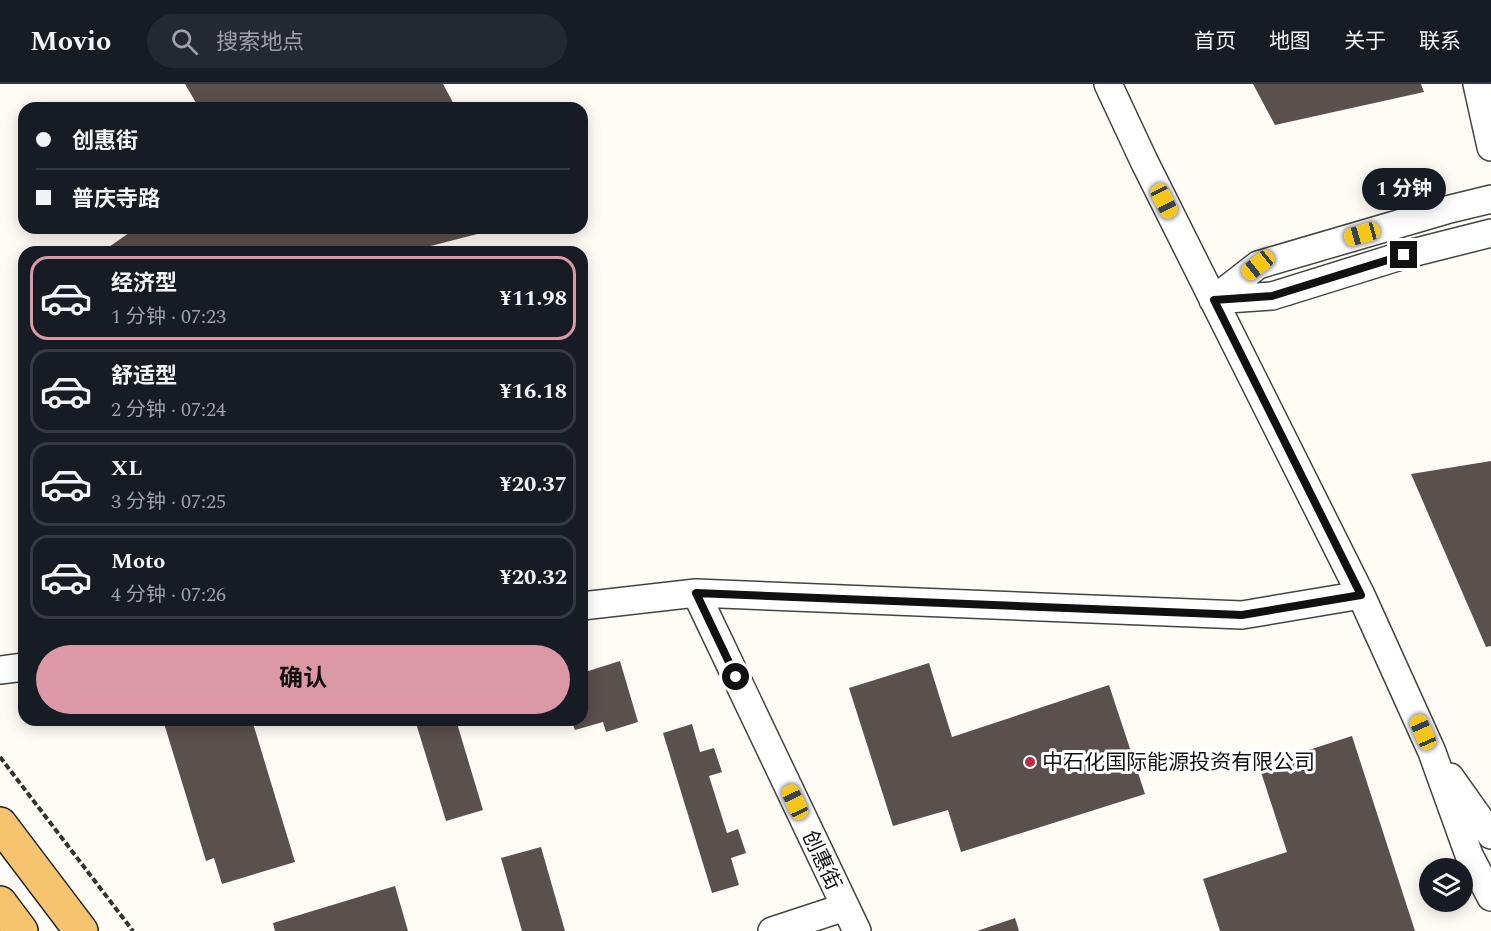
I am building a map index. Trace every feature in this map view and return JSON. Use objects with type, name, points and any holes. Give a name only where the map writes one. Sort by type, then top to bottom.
[{"type":"main road","points":[[0,824],[81,931]]},
{"type":"main road","points":[[0,903],[21,931]]},
{"type":"street","points":[[1108,84],[1144,161],[1361,595],[1432,752],[1470,855],[1491,897]]},
{"type":"street","points":[[1477,84],[1491,147]]},
{"type":"street","points":[[1214,300],[1258,265],[1491,199]]},
{"type":"street","points":[[1214,300],[1272,296],[1404,255],[1491,232]]},
{"type":"street","points":[[588,605],[696,593],[1242,615],[1361,595]]},
{"type":"street","name":"创惠街","points":[[696,593],[851,919]]},
{"type":"street","points":[[0,670],[18,668]]},
{"type":"street","points":[[1432,752],[1491,835]]},
{"type":"street","points":[[772,931],[851,919]]},
{"type":"path","points":[[0,757],[133,931]]},
{"type":"building","points":[[185,84],[443,84],[453,102],[196,102]]},
{"type":"building","points":[[1253,84],[1421,84],[1424,92],[1275,125]]},
{"type":"building","points":[[127,234],[477,234],[430,246],[110,246]]},
{"type":"building","points":[[1491,461],[1491,646],[1486,647],[1411,474]]},
{"type":"building","points":[[620,661],[638,722],[606,732],[603,722],[575,730],[573,726],[588,726],[588,671]]},
{"type":"building","points":[[929,663],[952,737],[1109,685],[1145,794],[961,852],[948,810],[893,826],[849,688]]},
{"type":"building","points":[[692,724],[700,752],[714,748],[722,772],[709,776],[727,833],[738,829],[746,853],[731,858],[739,885],[712,893],[663,733]]},
{"type":"building","points":[[165,726],[254,726],[295,862],[222,884],[214,858],[206,861]]},
{"type":"building","points":[[417,726],[458,726],[483,810],[446,821]]},
{"type":"building","points":[[1352,736],[1415,931],[1220,931],[1203,879],[1287,852],[1259,766]]},
{"type":"building","points":[[541,847],[565,931],[522,931],[501,858]]},
{"type":"building","points":[[395,886],[408,931],[275,931],[273,923]]},
{"type":"building","points":[[1015,918],[1019,931],[977,931]]},
{"type":"place","name":"中石化国际能源投资有限公司","points":[[1030,762]]},
{"type":"route","points":[[736,677],[696,593],[1242,615],[1361,595],[1214,300],[1272,296],[1404,255]]}]
